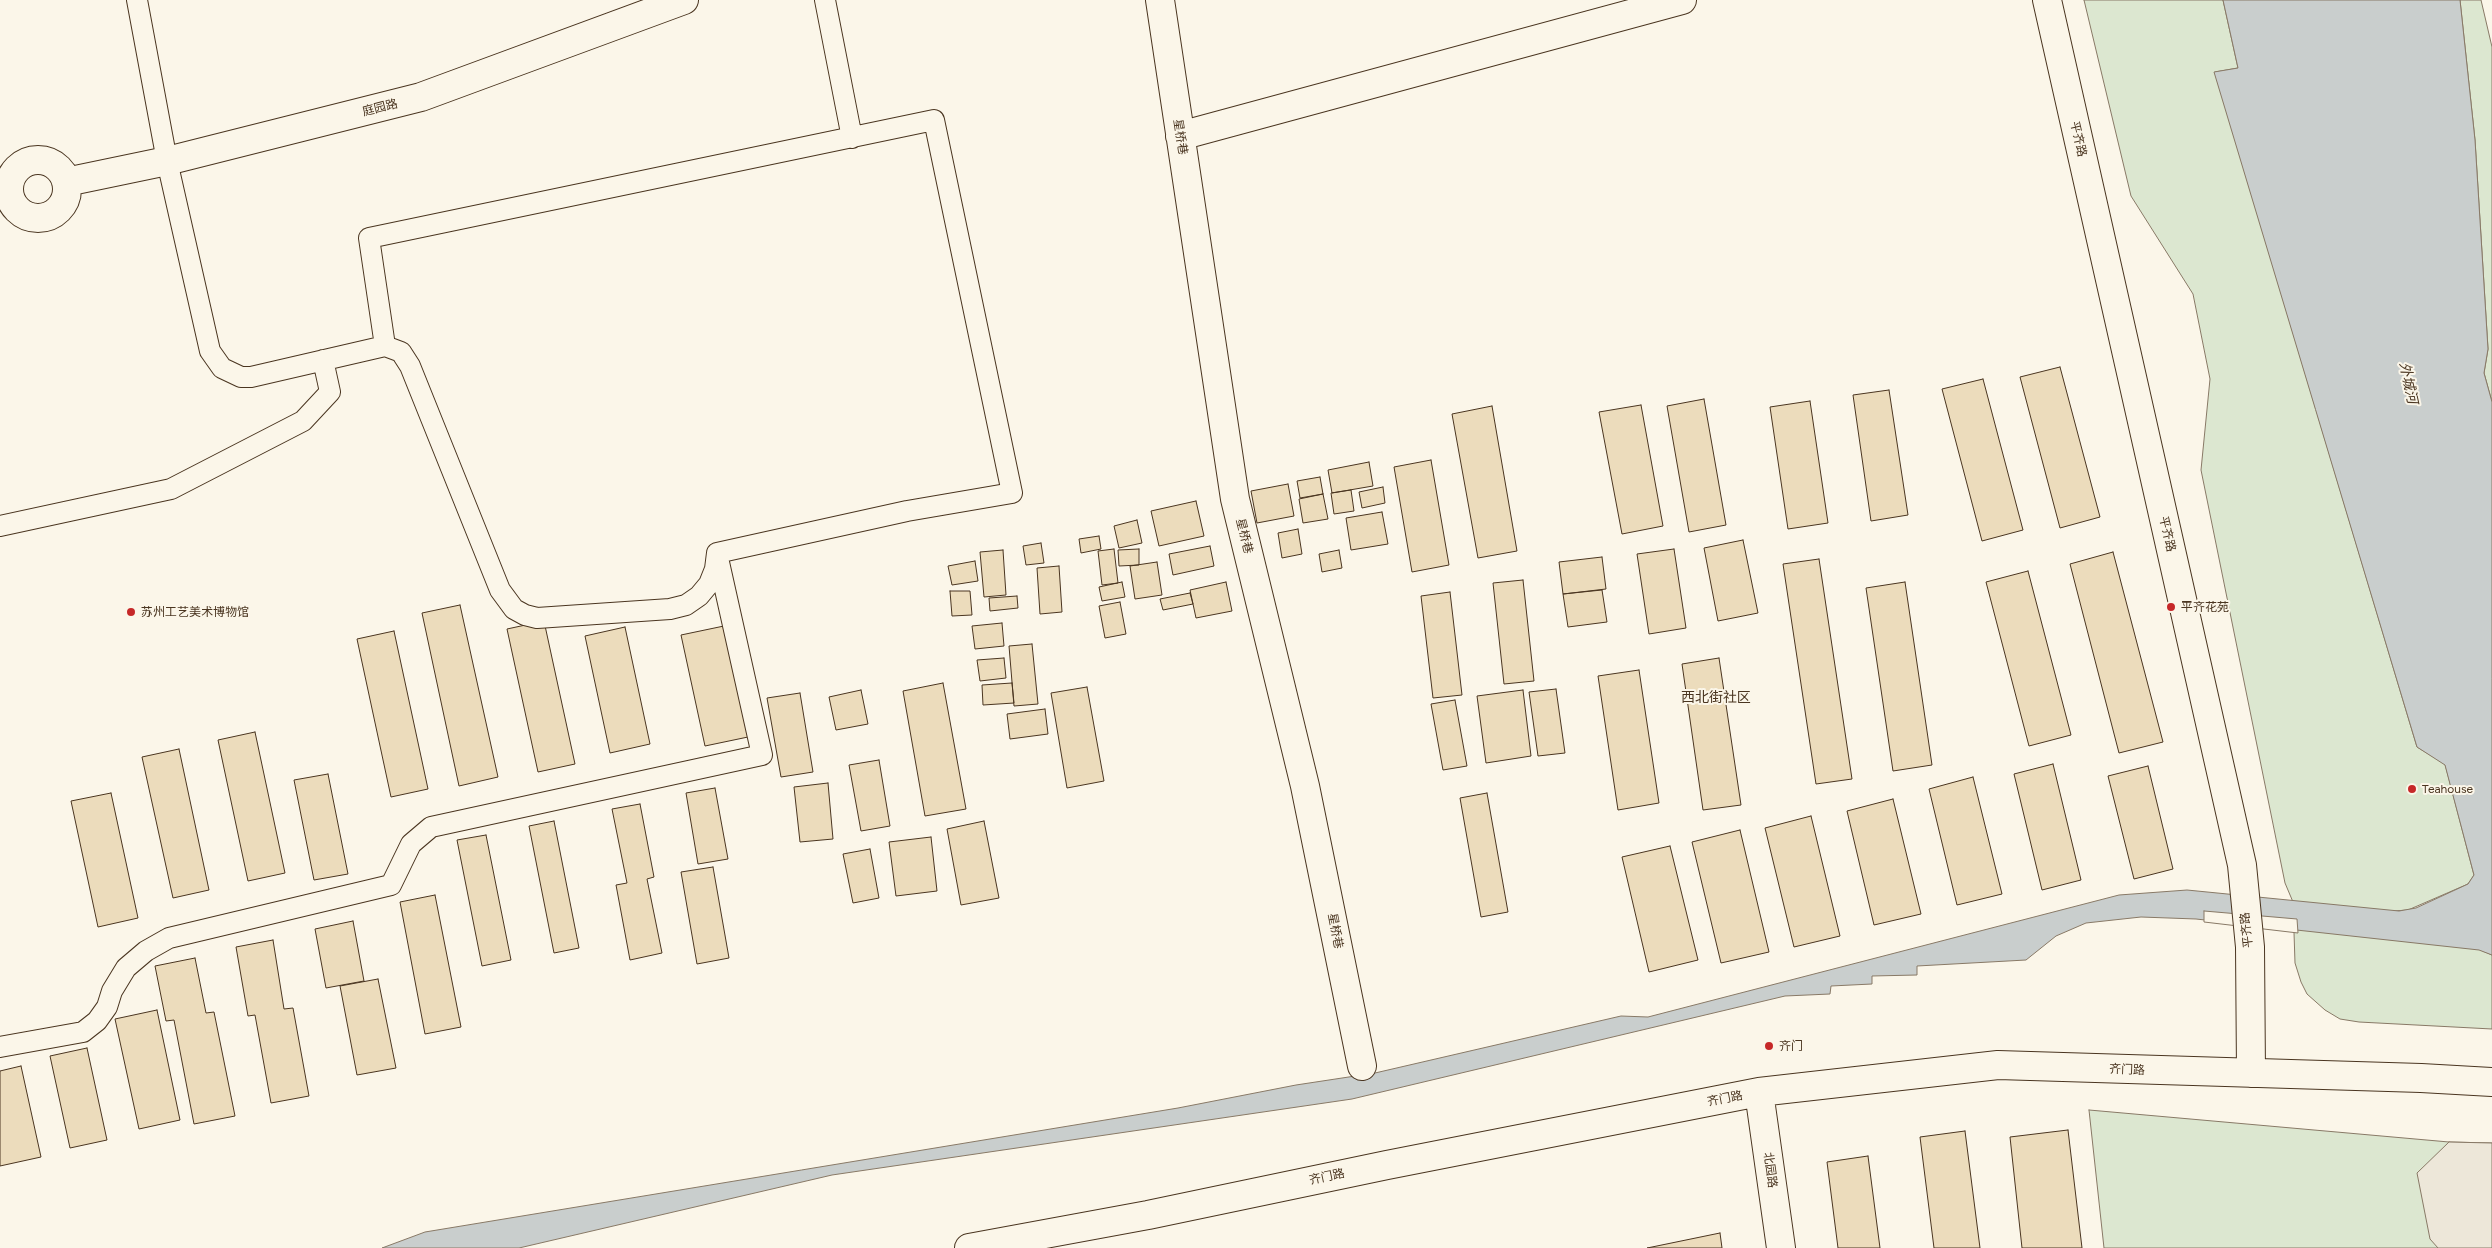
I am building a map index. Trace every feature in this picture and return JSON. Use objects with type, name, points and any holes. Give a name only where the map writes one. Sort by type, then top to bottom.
[{"type":"main road","name":"庭园路","points":[[66,182],[167,161],[421,97],[684,0]]},
{"type":"main road","name":"星桥巷","points":[[1160,0],[1235,499],[1305,786],[1362,1066]]},
{"type":"main road","points":[[1180,136],[1682,0]]},
{"type":"main road","name":"平齐路","points":[[2047,0],[2242,865],[2250,946],[2251,1073]]},
{"type":"main road","points":[[31,160],[42,160],[53,164],[61,172],[66,182],[66,193],[62,204],[55,212],[44,217],[33,218],[22,214],[5,196],[13,173],[21,165],[31,160]]},
{"type":"main road","name":"齐门路","points":[[969,1248],[1148,1215],[1387,1165],[1759,1092],[1998,1066],[2421,1078],[2492,1082]]},
{"type":"main road","name":"北园路","points":[[1759,1092],[1781,1248]]},
{"type":"street","points":[[137,0],[167,161],[210,351],[215,360],[230,374],[240,377],[251,377],[385,346],[393,348],[406,358],[500,590],[514,609],[537,618],[678,607],[699,596],[709,584],[715,569],[717,553]]},
{"type":"street","points":[[825,0],[852,138]]},
{"type":"street","points":[[385,346],[369,238],[934,120],[1012,494],[907,511],[717,553]]},
{"type":"street","points":[[0,526],[171,489],[303,422],[330,392],[323,360]]},
{"type":"street","points":[[0,1047],[84,1032],[97,1021],[107,1007],[112,991],[126,968],[146,951],[169,938],[391,885],[411,844],[431,827],[762,755],[717,553]]},
{"type":"green space","points":[[2084,0],[2223,0],[2238,68],[2215,72],[2417,747],[2445,764],[2474,875],[2468,884],[2408,910],[2393,911],[2492,955],[2492,1029],[2359,1022],[2340,1019],[2325,1010],[2307,994],[2301,982],[2295,963],[2293,902],[2285,883],[2201,470],[2210,379],[2193,294],[2131,196]]},
{"type":"green space","points":[[2460,0],[2481,0],[2492,47],[2492,402],[2484,373],[2488,349],[2475,140]]},
{"type":"green space","points":[[2089,1110],[2449,1142],[2492,1143],[2492,1248],[2104,1248]]},
{"type":"shaded area","points":[[2449,1142],[2492,1143],[2492,1248],[2438,1248],[2430,1239],[2417,1173]]},
{"type":"water","name":"外城河","points":[[2223,0],[2460,0],[2475,140],[2488,349],[2484,373],[2492,402],[2492,955],[2479,950],[2196,919],[2141,917],[2086,923],[2056,936],[2026,960],[1917,966],[1917,975],[1872,976],[1872,984],[1831,986],[1830,994],[1785,996],[1352,1099],[832,1175],[519,1248],[382,1248],[425,1232],[1178,1108],[1296,1085],[1375,1073],[1621,1016],[1648,1017],[2119,895],[2187,890],[2399,911],[2416,908],[2468,884],[2474,875],[2445,765],[2417,747],[2214,72],[2238,68]]},
{"type":"pier","points":[[2204,911],[2297,919],[2298,933],[2204,922]]},
{"type":"building","points":[[2060,367],[2100,517],[2060,528],[2020,377]]},
{"type":"building","points":[[1983,379],[2023,530],[1982,541],[1942,389]]},
{"type":"building","points":[[1889,390],[1908,515],[1871,521],[1853,395]]},
{"type":"building","points":[[1704,399],[1726,525],[1689,532],[1667,406]]},
{"type":"building","points":[[1810,401],[1828,523],[1788,529],[1770,407]]},
{"type":"building","points":[[1641,405],[1663,526],[1622,534],[1599,412]]},
{"type":"building","points":[[1492,406],[1517,551],[1478,558],[1452,414]]},
{"type":"building","points":[[1431,460],[1449,565],[1412,572],[1394,467]]},
{"type":"building","points":[[1369,462],[1373,486],[1332,493],[1328,470]]},
{"type":"building","points":[[1320,477],[1323,494],[1300,498],[1297,481]]},
{"type":"building","points":[[1288,484],[1294,516],[1257,523],[1251,491]]},
{"type":"building","points":[[1383,487],[1385,503],[1362,508],[1359,492]]},
{"type":"building","points":[[1351,490],[1354,511],[1334,514],[1331,493]]},
{"type":"building","points":[[1323,494],[1328,519],[1303,523],[1299,499]]},
{"type":"building","points":[[1196,501],[1204,536],[1159,546],[1151,511]]},
{"type":"building","points":[[1382,512],[1388,544],[1351,550],[1346,518]]},
{"type":"building","points":[[1137,520],[1142,543],[1119,548],[1114,526]]},
{"type":"building","points":[[1298,529],[1302,554],[1282,558],[1278,533]]},
{"type":"building","points":[[1099,536],[1101,549],[1081,553],[1079,539]]},
{"type":"building","points":[[1743,540],[1758,613],[1718,621],[1704,548]]},
{"type":"building","points":[[1041,543],[1044,563],[1026,565],[1023,546]]},
{"type":"building","points":[[1210,546],[1214,566],[1173,575],[1169,554]]},
{"type":"building","points":[[1114,549],[1118,583],[1102,585],[1098,551]]},
{"type":"building","points":[[1139,549],[1139,565],[1119,566],[1118,550]]},
{"type":"building","points":[[1674,549],[1686,628],[1649,634],[1637,554]]},
{"type":"building","points":[[1003,550],[1006,595],[984,597],[980,552]]},
{"type":"building","points":[[1339,550],[1342,568],[1322,572],[1319,554]]},
{"type":"building","points":[[2113,552],[2163,742],[2119,753],[2070,564]]},
{"type":"building","points":[[1602,557],[1606,589],[1563,594],[1559,562]]},
{"type":"building","points":[[1819,559],[1852,779],[1816,784],[1783,564]]},
{"type":"building","points":[[975,561],[978,581],[952,585],[948,566]]},
{"type":"building","points":[[1157,562],[1162,595],[1135,599],[1130,566]]},
{"type":"building","points":[[1059,566],[1062,612],[1040,614],[1037,568]]},
{"type":"building","points":[[2028,571],[2071,735],[2029,746],[1986,582]]},
{"type":"building","points":[[1523,580],[1534,681],[1504,684],[1493,583]]},
{"type":"building","points":[[1122,582],[1125,597],[1102,601],[1099,587]]},
{"type":"building","points":[[1226,582],[1232,611],[1196,618],[1190,590]]},
{"type":"building","points":[[1905,582],[1932,765],[1893,771],[1866,588]]},
{"type":"building","points":[[1602,590],[1607,622],[1568,627],[1563,594]]},
{"type":"building","points":[[950,591],[970,591],[972,615],[952,616]]},
{"type":"building","points":[[1450,592],[1462,695],[1433,698],[1421,596]]},
{"type":"building","points":[[1190,593],[1193,604],[1163,610],[1160,599]]},
{"type":"building","points":[[1017,596],[1018,608],[990,611],[989,598]]},
{"type":"building","points":[[1120,602],[1126,634],[1105,638],[1099,606]]},
{"type":"building","points":[[460,605],[498,777],[459,786],[422,613]]},
{"type":"building","points":[[544,621],[575,764],[538,772],[507,629]]},
{"type":"building","points":[[1002,623],[1004,646],[975,649],[972,626]]},
{"type":"building","points":[[724,626],[748,737],[705,746],[681,635]]},
{"type":"building","points":[[625,627],[650,744],[610,753],[585,636]]},
{"type":"building","points":[[394,631],[428,789],[391,797],[357,639]]},
{"type":"building","points":[[1032,644],[1038,704],[1014,706],[1009,646]]},
{"type":"building","points":[[1004,658],[1006,678],[980,681],[977,660]]},
{"type":"building","points":[[1719,658],[1741,805],[1703,810],[1682,664]]},
{"type":"building","points":[[1639,670],[1659,803],[1618,810],[1598,676]]},
{"type":"building","points":[[943,683],[966,809],[925,816],[903,691]]},
{"type":"building","points":[[1012,683],[1014,703],[983,705],[982,685]]},
{"type":"building","points":[[1087,687],[1104,781],[1067,788],[1051,693]]},
{"type":"building","points":[[1556,689],[1565,753],[1538,756],[1529,692]]},
{"type":"building","points":[[861,690],[868,724],[836,730],[829,697]]},
{"type":"building","points":[[1523,690],[1531,756],[1486,763],[1477,696]]},
{"type":"building","points":[[800,693],[813,772],[781,777],[767,698]]},
{"type":"building","points":[[1455,700],[1467,766],[1443,770],[1431,704]]},
{"type":"building","points":[[1045,709],[1048,734],[1010,739],[1007,714]]},
{"type":"building","points":[[255,732],[285,873],[248,881],[218,740]]},
{"type":"building","points":[[179,749],[209,890],[173,898],[142,757]]},
{"type":"building","points":[[879,760],[890,826],[861,831],[849,765]]},
{"type":"building","points":[[2053,764],[2081,880],[2042,890],[2014,774]]},
{"type":"building","points":[[2148,766],[2173,869],[2134,879],[2108,776]]},
{"type":"building","points":[[328,774],[348,874],[314,880],[294,780]]},
{"type":"building","points":[[1973,777],[2002,894],[1957,905],[1929,789]]},
{"type":"building","points":[[828,783],[833,839],[800,842],[794,787]]},
{"type":"building","points":[[715,788],[728,859],[698,864],[686,793]]},
{"type":"building","points":[[111,793],[138,918],[98,927],[71,801]]},
{"type":"building","points":[[1487,793],[1508,912],[1481,917],[1460,798]]},
{"type":"building","points":[[1893,799],[1921,914],[1874,925],[1847,811]]},
{"type":"building","points":[[640,804],[654,877],[647,879],[662,953],[630,960],[616,885],[627,883],[612,809]]},
{"type":"building","points":[[1811,816],[1840,936],[1794,947],[1765,828]]},
{"type":"building","points":[[554,821],[579,948],[554,953],[529,826]]},
{"type":"building","points":[[984,821],[999,898],[961,905],[947,829]]},
{"type":"building","points":[[1740,830],[1769,952],[1721,963],[1692,842]]},
{"type":"building","points":[[486,835],[511,960],[482,966],[457,840]]},
{"type":"building","points":[[931,837],[937,891],[896,896],[889,842]]},
{"type":"building","points":[[1670,846],[1698,960],[1649,972],[1622,857]]},
{"type":"building","points":[[870,849],[879,898],[853,903],[843,854]]},
{"type":"building","points":[[713,867],[729,958],[697,964],[681,872]]},
{"type":"building","points":[[435,895],[461,1027],[425,1034],[400,902]]},
{"type":"building","points":[[353,921],[364,981],[326,988],[315,929]]},
{"type":"building","points":[[273,940],[284,1009],[293,1008],[309,1096],[271,1103],[255,1015],[248,1016],[236,947]]},
{"type":"building","points":[[195,958],[206,1013],[214,1012],[235,1116],[194,1124],[174,1020],[166,1021],[155,966]]},
{"type":"building","points":[[378,979],[396,1068],[357,1075],[340,986]]},
{"type":"building","points":[[157,1010],[180,1120],[139,1129],[115,1019]]},
{"type":"building","points":[[87,1048],[107,1140],[70,1148],[50,1056]]},
{"type":"building","points":[[21,1066],[41,1157],[0,1166],[0,1071]]},
{"type":"building","points":[[2068,1130],[2082,1248],[2022,1248],[2010,1137]]},
{"type":"building","points":[[1965,1131],[1980,1248],[1934,1248],[1920,1137]]},
{"type":"building","points":[[1868,1156],[1880,1248],[1838,1248],[1827,1162]]},
{"type":"building","points":[[1720,1233],[1722,1248],[1647,1248],[1652,1247]]},
{"type":"place","name":"平齐花苑","points":[[2171,607]]},
{"type":"place","name":"苏州工艺美术博物馆","points":[[131,612]]},
{"type":"place","name":"Teahouse","points":[[2412,789]]},
{"type":"place","name":"齐门","points":[[1769,1046]]},
{"type":"district","name":"西北街社区","points":[[1716,698]]}]
